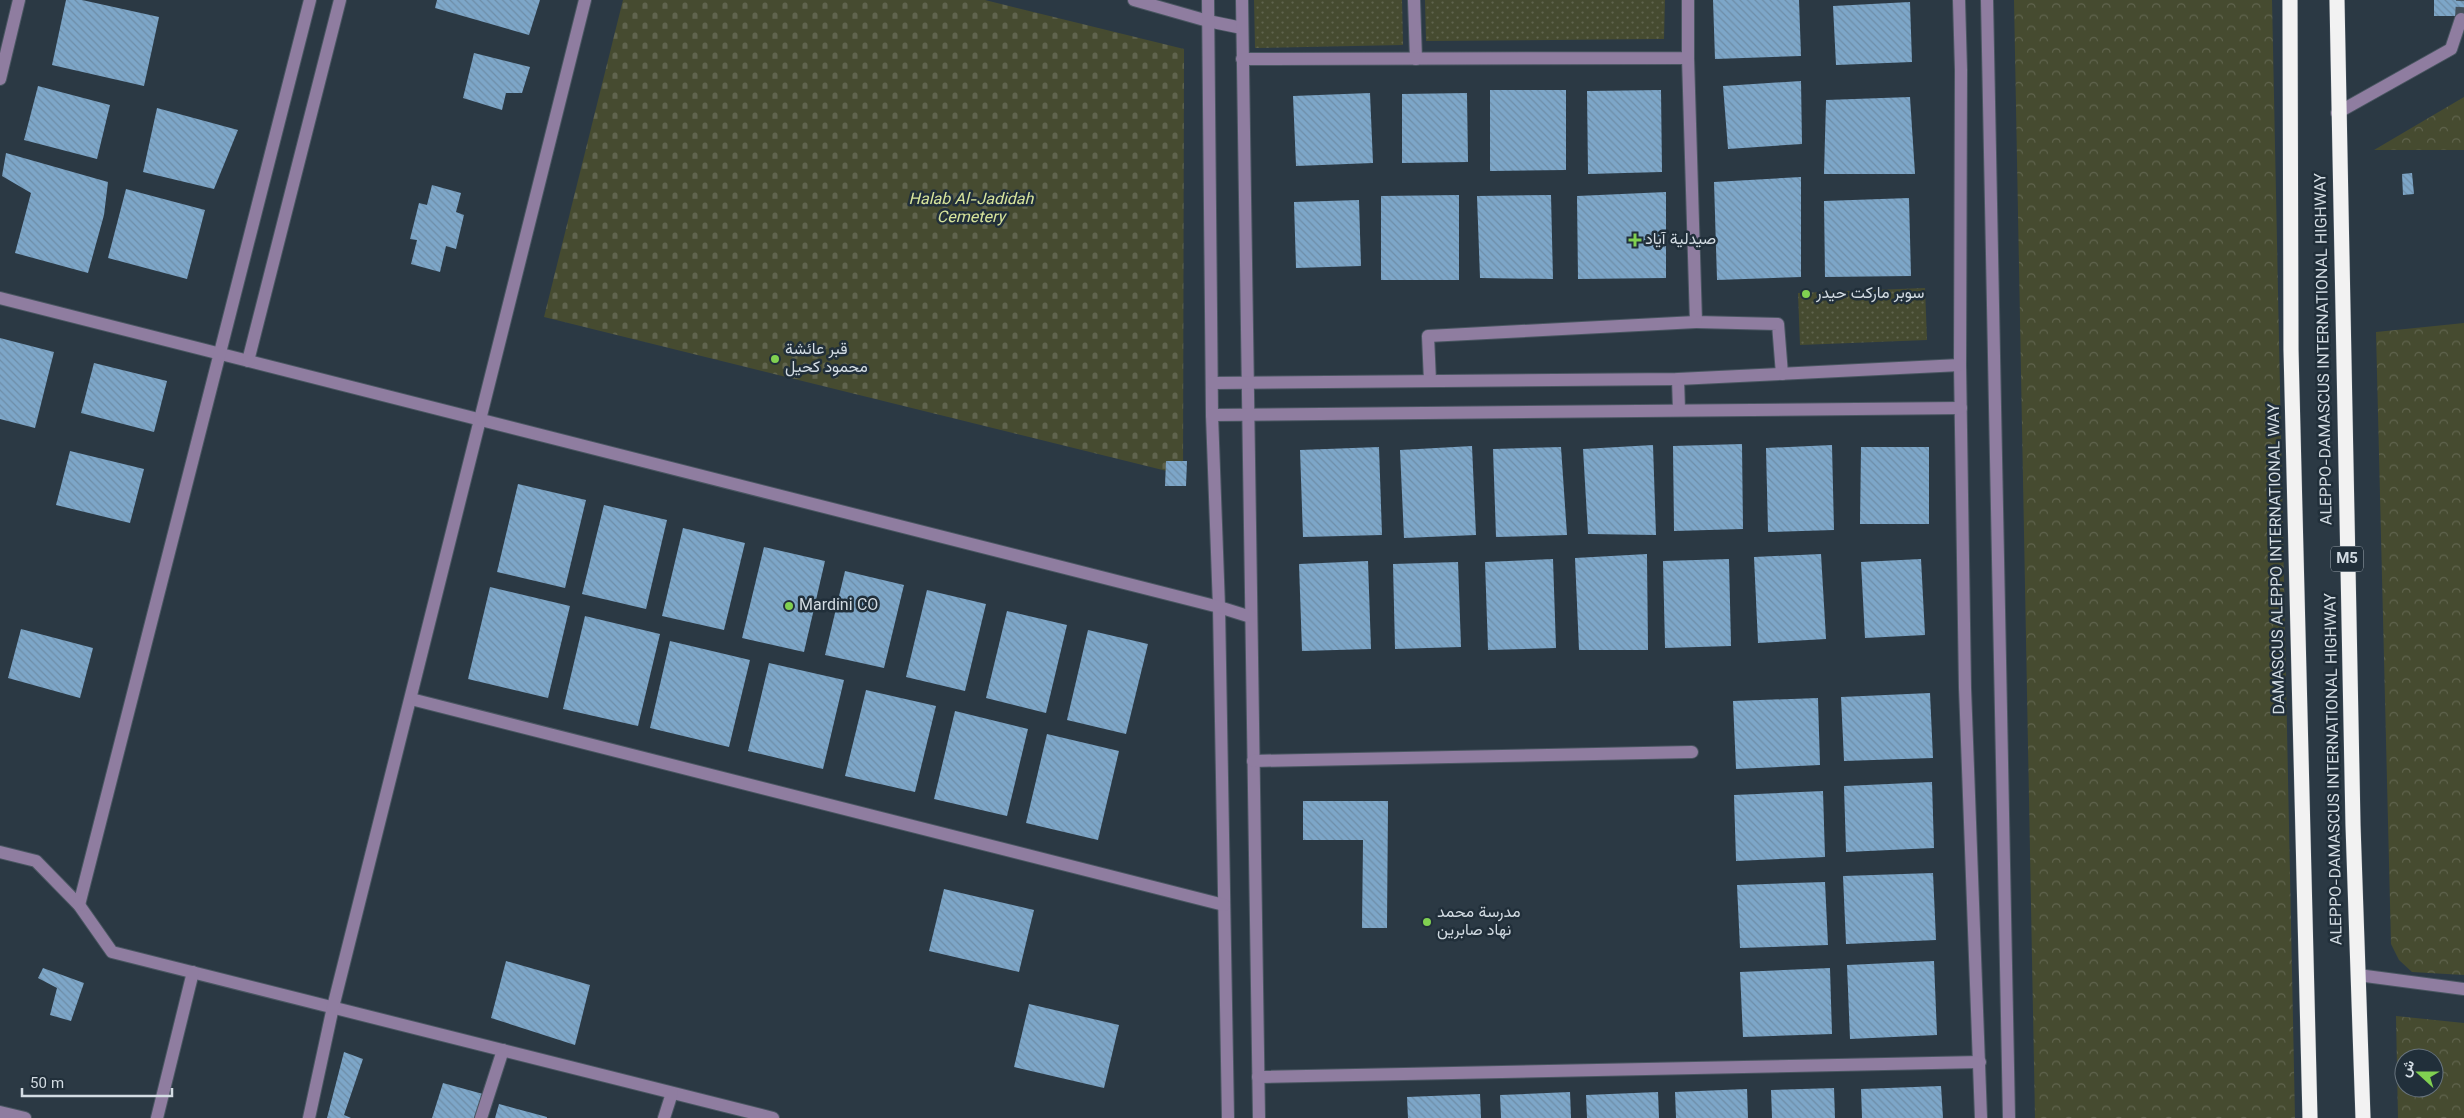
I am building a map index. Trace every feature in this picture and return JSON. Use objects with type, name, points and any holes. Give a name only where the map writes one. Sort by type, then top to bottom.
[{"type":"highway","name":"DAMASCUS ALEPPO INTERNATIONAL WAY","points":[[2290,0],[2291,350],[2310,1118]]},
{"type":"highway","name":"ALEPPO-DAMASCUS INTERNATIONAL HIGHWAY","points":[[2336,0],[2358,975],[2363,1118]]},
{"type":"street","points":[[0,79],[19,0]]},
{"type":"street","points":[[79,905],[310,0]]},
{"type":"street","points":[[248,361],[340,0]]},
{"type":"street","points":[[309,1118],[333,1007],[585,0]]},
{"type":"street","points":[[1134,0],[1208,21],[1242,28]]},
{"type":"street","points":[[1208,0],[1212,415],[1219,606],[1228,1118]]},
{"type":"street","points":[[1242,0],[1259,1118]]},
{"type":"street","points":[[1414,0],[1416,59]]},
{"type":"street","points":[[1688,0],[1696,322]]},
{"type":"street","points":[[1959,0],[1961,70],[1960,408],[1965,688],[1981,1118]]},
{"type":"street","points":[[1987,0],[2009,1118]]},
{"type":"street","points":[[2338,113],[2451,49],[2461,19]]},
{"type":"street","points":[[1242,59],[1688,58]]},
{"type":"street","points":[[0,298],[1219,606],[1251,617]]},
{"type":"street","points":[[1430,381],[1428,336],[1696,322],[1778,324],[1782,374]]},
{"type":"street","points":[[1212,383],[1678,379],[1960,365]]},
{"type":"street","points":[[1678,379],[1679,410]]},
{"type":"street","points":[[1212,415],[1960,408]]},
{"type":"street","points":[[411,699],[1224,905]]},
{"type":"street","points":[[1253,761],[1692,752]]},
{"type":"street","points":[[0,852],[36,861],[79,905],[112,952],[773,1118]]},
{"type":"street","points":[[157,1118],[193,972]]},
{"type":"street","points":[[2358,975],[2464,989]]},
{"type":"street","points":[[481,1118],[503,1050]]},
{"type":"street","points":[[1258,1077],[1980,1062]]},
{"type":"street","points":[[664,1118],[672,1093]]},
{"type":"street","points":[[0,1112],[25,1118]]},
{"type":"green space","name":"Halab Al-Jadidah Cemetery","points":[[623,0],[985,0],[1184,49],[1183,475],[544,317]]},
{"type":"green space","points":[[1254,0],[1402,0],[1403,45],[1255,48]]},
{"type":"green space","points":[[1425,0],[1665,0],[1664,39],[1426,41]]},
{"type":"green space","points":[[2014,0],[2272,0],[2295,1118],[2035,1118]]},
{"type":"green space","points":[[2464,97],[2464,150],[2374,150]]},
{"type":"green space","points":[[1925,288],[1927,340],[1800,345],[1798,293]]},
{"type":"green space","points":[[2464,323],[2464,975],[2412,972],[2399,960],[2391,944],[2376,332]]},
{"type":"green space","points":[[2396,1016],[2464,1023],[2464,1118],[2398,1118],[2398,1098],[2444,1098],[2444,1048],[2397,1048]]},
{"type":"building","points":[[66,0],[82,0],[159,17],[144,86],[52,65]]},
{"type":"building","points":[[437,0],[540,0],[529,35],[435,8]]},
{"type":"building","points":[[1713,0],[1799,0],[1801,56],[1715,59]]},
{"type":"building","points":[[2434,0],[2464,0],[2464,16],[2434,16]]},
{"type":"building","points":[[1910,2],[1912,62],[1836,65],[1833,6]]},
{"type":"building","points":[[474,53],[530,67],[522,93],[506,93],[502,110],[463,98]]},
{"type":"building","points":[[1801,81],[1802,144],[1728,149],[1723,86]]},
{"type":"building","points":[[38,86],[110,105],[97,159],[24,140]]},
{"type":"building","points":[[1490,90],[1566,90],[1566,170],[1490,171]]},
{"type":"building","points":[[1661,90],[1662,172],[1588,174],[1587,91]]},
{"type":"building","points":[[1370,93],[1373,163],[1296,166],[1293,96]]},
{"type":"building","points":[[1467,93],[1468,162],[1402,163],[1402,94]]},
{"type":"building","points":[[1910,97],[1915,174],[1824,174],[1826,100]]},
{"type":"building","points":[[157,108],[238,130],[214,189],[143,172]]},
{"type":"building","points":[[6,153],[108,182],[104,215],[88,273],[15,253],[31,193],[2,176]]},
{"type":"building","points":[[2412,173],[2414,194],[2403,195],[2402,174]]},
{"type":"building","points":[[1801,177],[1801,277],[1717,280],[1714,182]]},
{"type":"building","points":[[432,185],[461,193],[456,212],[464,215],[456,249],[446,246],[440,272],[411,264],[417,240],[410,239],[419,203],[427,205]]},
{"type":"building","points":[[126,189],[205,210],[187,279],[108,258]]},
{"type":"building","points":[[1666,192],[1666,278],[1578,279],[1577,196]]},
{"type":"building","points":[[1459,195],[1459,280],[1381,280],[1381,196]]},
{"type":"building","points":[[1551,195],[1553,279],[1480,278],[1477,196]]},
{"type":"building","points":[[1909,198],[1911,276],[1825,277],[1824,201]]},
{"type":"building","points":[[1359,200],[1361,266],[1296,268],[1294,202]]},
{"type":"building","points":[[0,338],[54,352],[35,428],[0,419]]},
{"type":"building","points":[[94,363],[167,381],[154,432],[81,413]]},
{"type":"building","points":[[1742,444],[1743,529],[1674,531],[1673,446]]},
{"type":"building","points":[[1653,445],[1656,535],[1588,534],[1583,449]]},
{"type":"building","points":[[1832,445],[1834,530],[1768,532],[1766,448]]},
{"type":"building","points":[[1472,446],[1476,535],[1404,538],[1400,450]]},
{"type":"building","points":[[1379,447],[1382,535],[1303,537],[1300,450]]},
{"type":"building","points":[[1561,447],[1567,535],[1496,537],[1493,449]]},
{"type":"building","points":[[1861,447],[1929,447],[1929,524],[1860,524]]},
{"type":"building","points":[[70,451],[144,469],[130,523],[56,505]]},
{"type":"building","points":[[1166,461],[1187,461],[1186,486],[1165,486]]},
{"type":"building","points":[[518,484],[586,500],[565,588],[497,572]]},
{"type":"building","points":[[604,505],[667,520],[646,609],[582,594]]},
{"type":"building","points":[[683,528],[745,543],[724,630],[662,616]]},
{"type":"building","points":[[764,547],[825,561],[804,652],[742,638]]},
{"type":"building","points":[[1647,554],[1648,650],[1579,650],[1575,558]]},
{"type":"building","points":[[1821,554],[1826,639],[1758,643],[1754,557]]},
{"type":"building","points":[[1553,559],[1556,648],[1488,650],[1485,562]]},
{"type":"building","points":[[1729,559],[1731,646],[1665,648],[1663,561]]},
{"type":"building","points":[[1921,559],[1925,635],[1865,638],[1861,562]]},
{"type":"building","points":[[1368,561],[1371,649],[1302,651],[1299,564]]},
{"type":"building","points":[[1458,562],[1461,647],[1395,649],[1393,564]]},
{"type":"building","points":[[845,571],[904,585],[884,668],[825,655]]},
{"type":"building","points":[[490,587],[570,606],[548,698],[468,679]]},
{"type":"building","points":[[927,590],[986,604],[965,691],[906,677]]},
{"type":"building","points":[[1007,611],[1067,625],[1046,713],[986,698]]},
{"type":"building","points":[[585,616],[660,634],[638,726],[563,709]]},
{"type":"building","points":[[21,629],[93,648],[80,698],[8,678]]},
{"type":"building","points":[[1088,630],[1148,644],[1126,734],[1067,720]]},
{"type":"building","points":[[670,641],[750,660],[729,747],[650,728]]},
{"type":"building","points":[[769,663],[844,680],[823,769],[748,751]]},
{"type":"building","points":[[866,690],[936,706],[915,792],[845,776]]},
{"type":"building","points":[[1930,693],[1933,758],[1844,761],[1841,697]]},
{"type":"building","points":[[1818,698],[1820,765],[1736,769],[1733,701]]},
{"type":"building","points":[[955,711],[1028,729],[1007,816],[934,799]]},
{"type":"building","points":[[1047,734],[1119,751],[1098,840],[1026,823]]},
{"type":"building","points":[[1932,782],[1934,848],[1846,852],[1844,786]]},
{"type":"building","points":[[1823,791],[1825,857],[1736,861],[1734,795]]},
{"type":"building","points":[[1303,801],[1388,801],[1387,928],[1362,928],[1363,840],[1303,840]]},
{"type":"building","points":[[1933,873],[1936,940],[1846,944],[1843,876]]},
{"type":"building","points":[[1825,882],[1828,945],[1740,948],[1737,885]]},
{"type":"building","points":[[944,889],[1034,910],[1019,972],[929,951]]},
{"type":"building","points":[[506,961],[590,985],[575,1045],[491,1018]]},
{"type":"building","points":[[1934,961],[1937,1035],[1850,1039],[1847,965]]},
{"type":"building","points":[[43,968],[84,983],[71,1021],[50,1015],[57,988],[38,978]]},
{"type":"building","points":[[1830,968],[1832,1034],[1743,1037],[1740,972]]},
{"type":"building","points":[[1029,1004],[1119,1025],[1104,1088],[1014,1067]]},
{"type":"building","points":[[344,1052],[363,1059],[344,1115],[351,1118],[327,1118]]},
{"type":"building","points":[[443,1083],[483,1094],[475,1118],[432,1118]]},
{"type":"building","points":[[1941,1086],[1943,1118],[1862,1118],[1861,1089]]},
{"type":"building","points":[[1834,1088],[1835,1118],[1772,1118],[1771,1090]]},
{"type":"building","points":[[1747,1089],[1748,1118],[1676,1118],[1675,1092]]},
{"type":"building","points":[[1570,1092],[1571,1118],[1501,1118],[1500,1095]]},
{"type":"building","points":[[1658,1092],[1659,1118],[1587,1118],[1586,1095]]},
{"type":"building","points":[[1480,1094],[1481,1118],[1408,1118],[1407,1097]]},
{"type":"building","points":[[499,1104],[547,1117],[547,1118],[495,1118]]},
{"type":"tunnel","points":[[2461,19],[2462,0]]},
{"type":"place","name":"صيدلية آياد","points":[[1635,240]]},
{"type":"place","name":"سوبر ماركت حيدر","points":[[1806,294]]},
{"type":"place","name":"قبر عائشة محمود كحيل","points":[[775,359]]},
{"type":"place","name":"Mardini CO","points":[[789,606]]},
{"type":"place","name":"مدرسة محمد نهاد صابرين","points":[[1427,922]]}]
